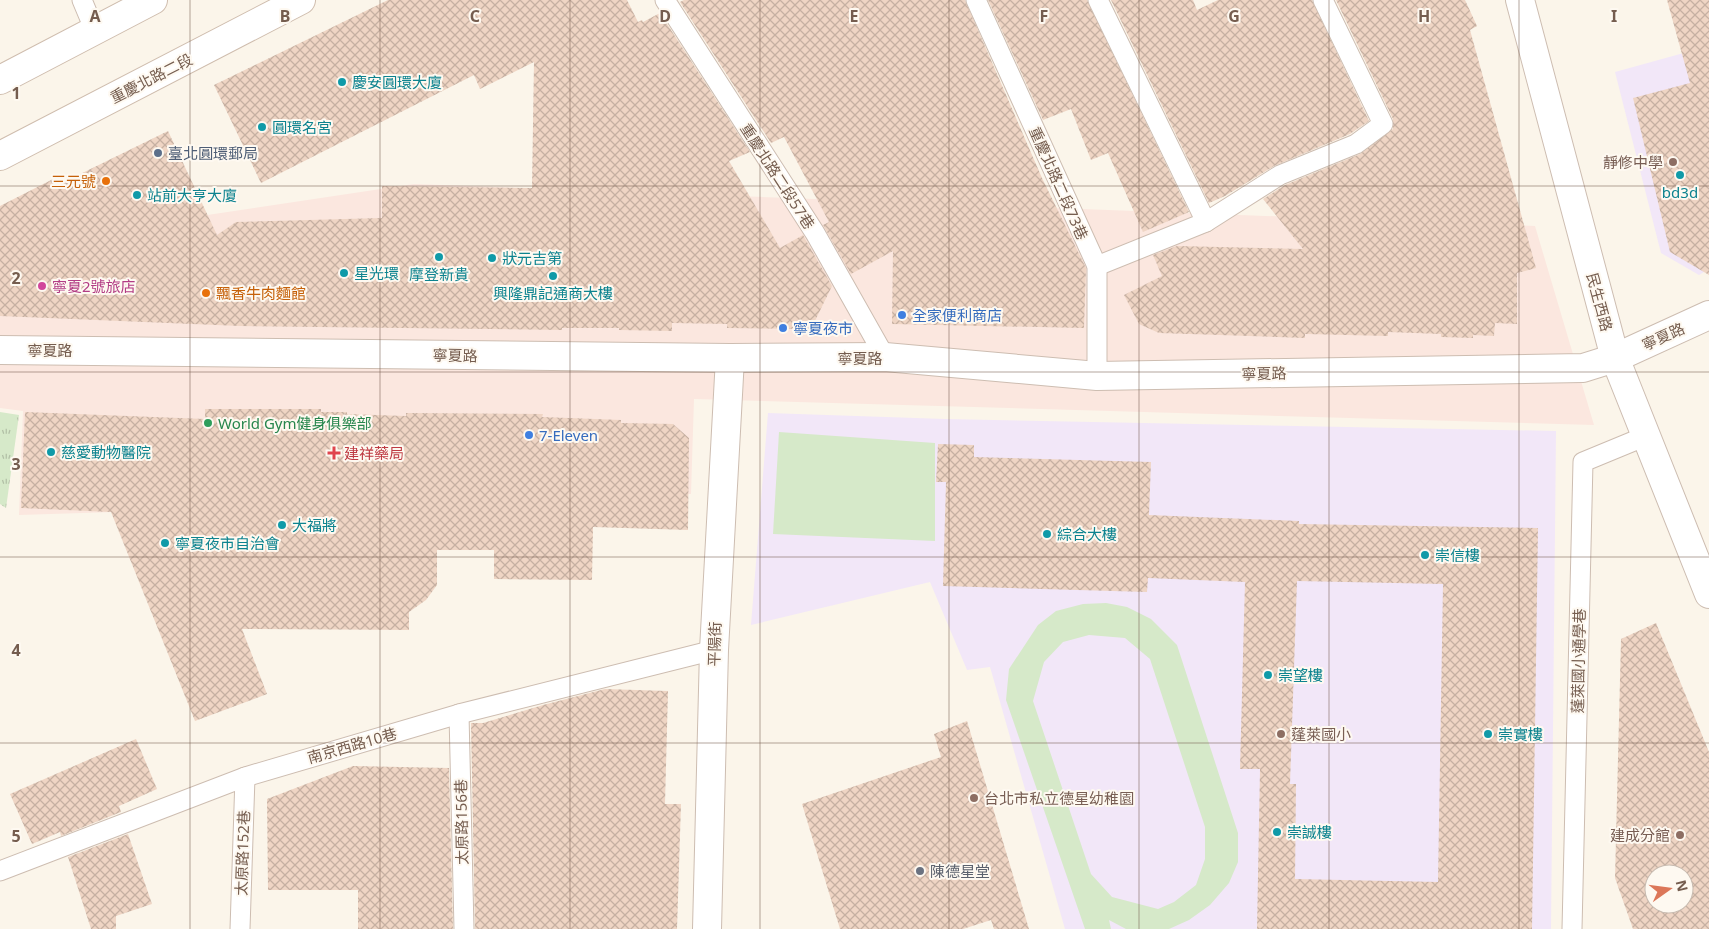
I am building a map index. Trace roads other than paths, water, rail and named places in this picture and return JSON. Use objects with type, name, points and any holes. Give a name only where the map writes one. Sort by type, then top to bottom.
[{"type":"street","points":[[0,80],[153,0]]},
{"type":"street","name":"重慶北路二段","points":[[0,156],[301,0]]},
{"type":"street","name":"民生西路","points":[[1520,0],[1615,358],[1709,594]]},
{"type":"street","name":"寧夏路","points":[[0,350],[730,358],[885,357],[1097,376],[1583,368],[1615,358],[1709,315]]},
{"type":"street","name":"平陽街","points":[[708,929],[714,650],[730,358]]},
{"type":"lane","points":[[82,0],[95,31]]},
{"type":"lane","name":"重慶北路二段57巷","points":[[665,0],[815,233],[885,357]]},
{"type":"lane","name":"重慶北路二段73巷","points":[[976,0],[1096,266],[1097,376]]},
{"type":"lane","points":[[1098,0],[1206,222]]},
{"type":"lane","points":[[1096,266],[1206,222],[1280,175],[1356,144],[1383,124],[1323,0]]},
{"type":"lane","name":"蓬萊國小通學巷","points":[[1572,929],[1583,462],[1646,436]]},
{"type":"lane","name":"南京西路10巷","points":[[0,871],[245,776],[459,714],[714,650]]},
{"type":"lane","name":"太原路156巷","points":[[459,714],[464,929]]},
{"type":"lane","name":"太原路152巷","points":[[240,929],[245,776]]},
{"type":"place","name":"慶安圓環大廈","points":[[342,82]]},
{"type":"place","name":"圓環名宮","points":[[262,127]]},
{"type":"place","name":"臺北圓環郵局","points":[[158,153]]},
{"type":"place","name":"靜修中學","points":[[1673,162]]},
{"type":"place","name":"bd3d","points":[[1680,175]]},
{"type":"place","name":"三元號","points":[[106,181]]},
{"type":"place","name":"站前大亨大廈","points":[[137,195]]},
{"type":"place","name":"摩登新貴","points":[[439,257]]},
{"type":"place","name":"狀元吉第","points":[[492,258]]},
{"type":"place","name":"星光環","points":[[344,273]]},
{"type":"place","name":"興隆鼎記通商大樓","points":[[553,276]]},
{"type":"place","name":"寧夏2號旅店","points":[[42,286]]},
{"type":"place","name":"飄香牛肉麵館","points":[[206,293]]},
{"type":"place","name":"全家便利商店","points":[[902,315]]},
{"type":"place","name":"寧夏夜市","points":[[783,328]]},
{"type":"place","name":"World Gym健身俱樂部","points":[[208,423]]},
{"type":"place","name":"7-Eleven","points":[[529,435]]},
{"type":"place","name":"慈愛動物醫院","points":[[51,452]]},
{"type":"place","name":"建祥藥局","points":[[334,453]]},
{"type":"place","name":"大福將","points":[[282,525]]},
{"type":"place","name":"綜合大樓","points":[[1047,534]]},
{"type":"place","name":"寧夏夜市自治會","points":[[165,543]]},
{"type":"place","name":"崇信樓","points":[[1425,555]]},
{"type":"place","name":"崇望樓","points":[[1268,675]]},
{"type":"place","name":"蓬萊國小","points":[[1281,734]]},
{"type":"place","name":"崇實樓","points":[[1488,734]]},
{"type":"place","name":"台北市私立德星幼稚園","points":[[974,798]]},
{"type":"place","name":"崇誠樓","points":[[1277,832]]},
{"type":"place","name":"建成分館","points":[[1680,835]]},
{"type":"place","name":"陳德星堂","points":[[920,871]]}]
